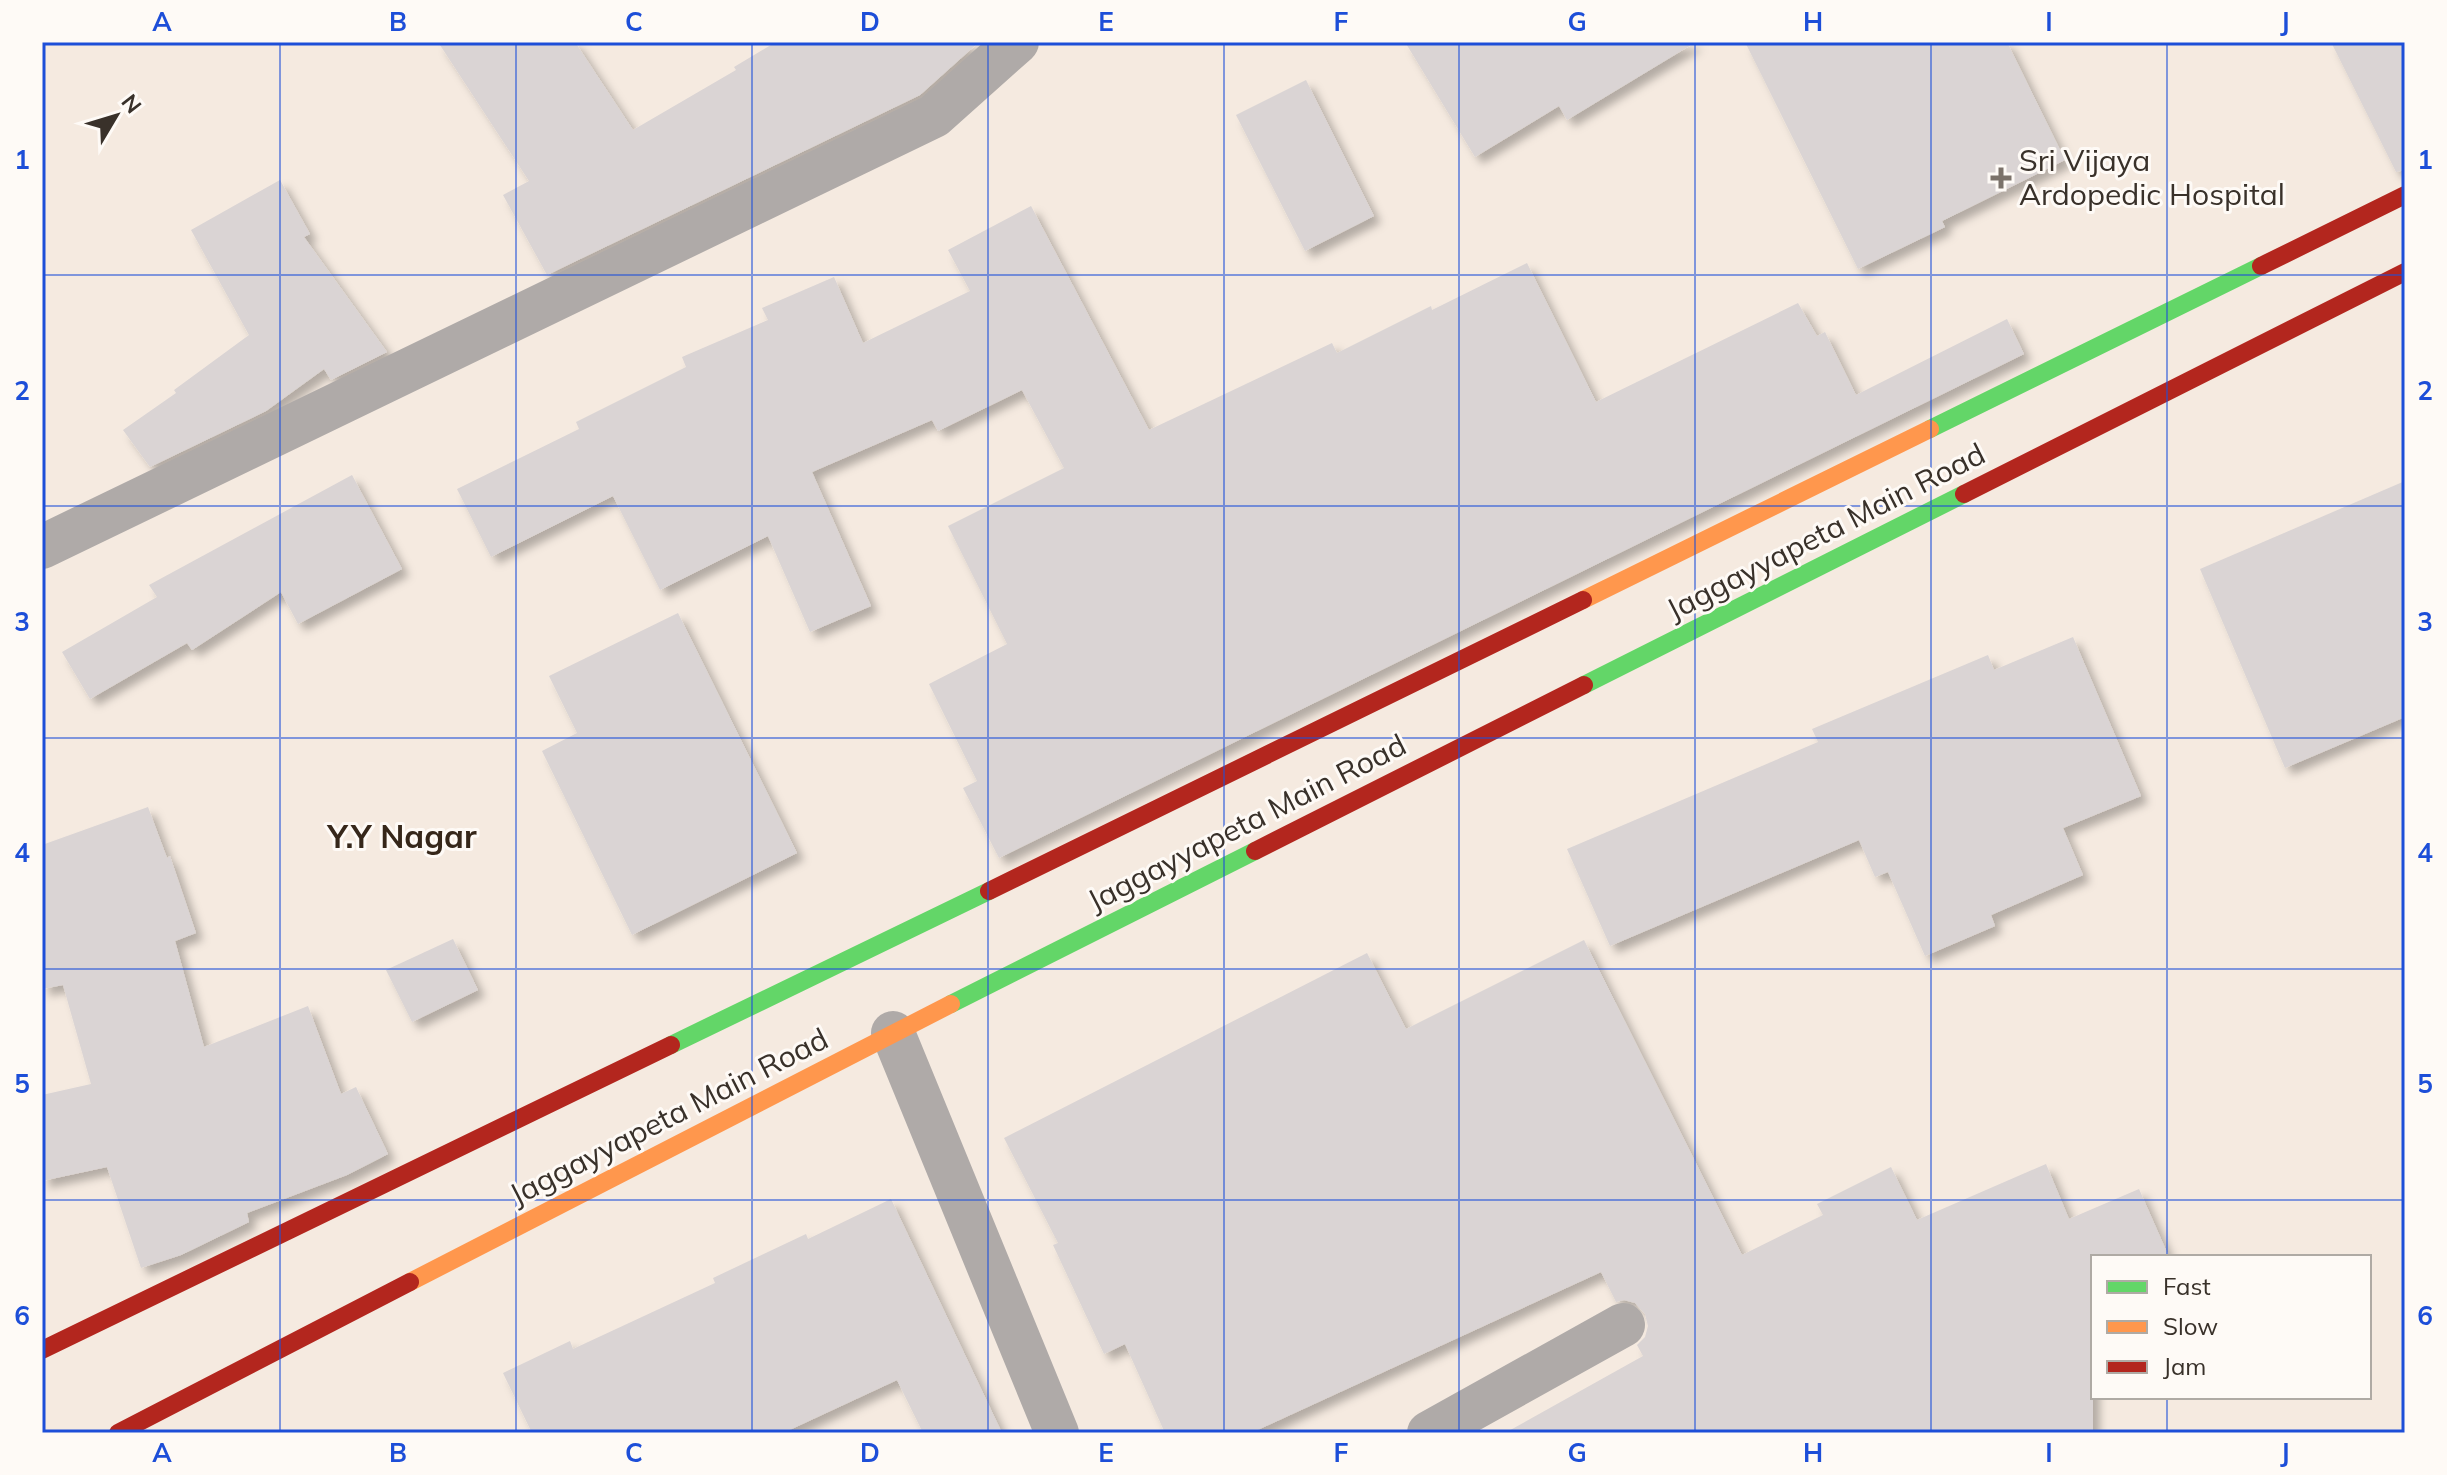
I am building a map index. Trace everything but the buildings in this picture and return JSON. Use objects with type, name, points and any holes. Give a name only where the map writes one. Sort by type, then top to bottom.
[{"type":"main road","points":[[42,1350],[1142,817],[2405,195]]},
{"type":"main road","name":"Jaggayyapeta Main Road","points":[[118,1433],[893,1033],[2405,272]]},
{"type":"street","points":[[42,547],[934,116],[1017,42]]},
{"type":"street","points":[[893,1033],[1057,1433]]},
{"type":"street","points":[[1429,1433],[1623,1325]]},
{"type":"traffic: fast","points":[[1930,429],[2261,266]]},
{"type":"traffic: fast","points":[[1584,685],[1964,494]]},
{"type":"traffic: fast","points":[[951,1004],[1255,851]]},
{"type":"traffic: fast","points":[[671,1045],[989,891]]},
{"type":"traffic: slow","points":[[1583,600],[1930,429]]},
{"type":"traffic: slow","points":[[410,1282],[951,1004]]},
{"type":"traffic: jam","points":[[2261,266],[2405,195]]},
{"type":"traffic: jam","points":[[1964,494],[2405,272]]},
{"type":"traffic: jam","points":[[989,891],[1583,600]]},
{"type":"traffic: jam","points":[[1255,851],[1584,685]]},
{"type":"traffic: jam","points":[[42,1350],[671,1045]]},
{"type":"traffic: jam","points":[[118,1433],[410,1282]]},
{"type":"place","name":"Sri Vijaya Ardopedic Hospital","points":[[2001,178]]},
{"type":"district","name":"Y.Y Nagar","points":[[402,837]]}]
